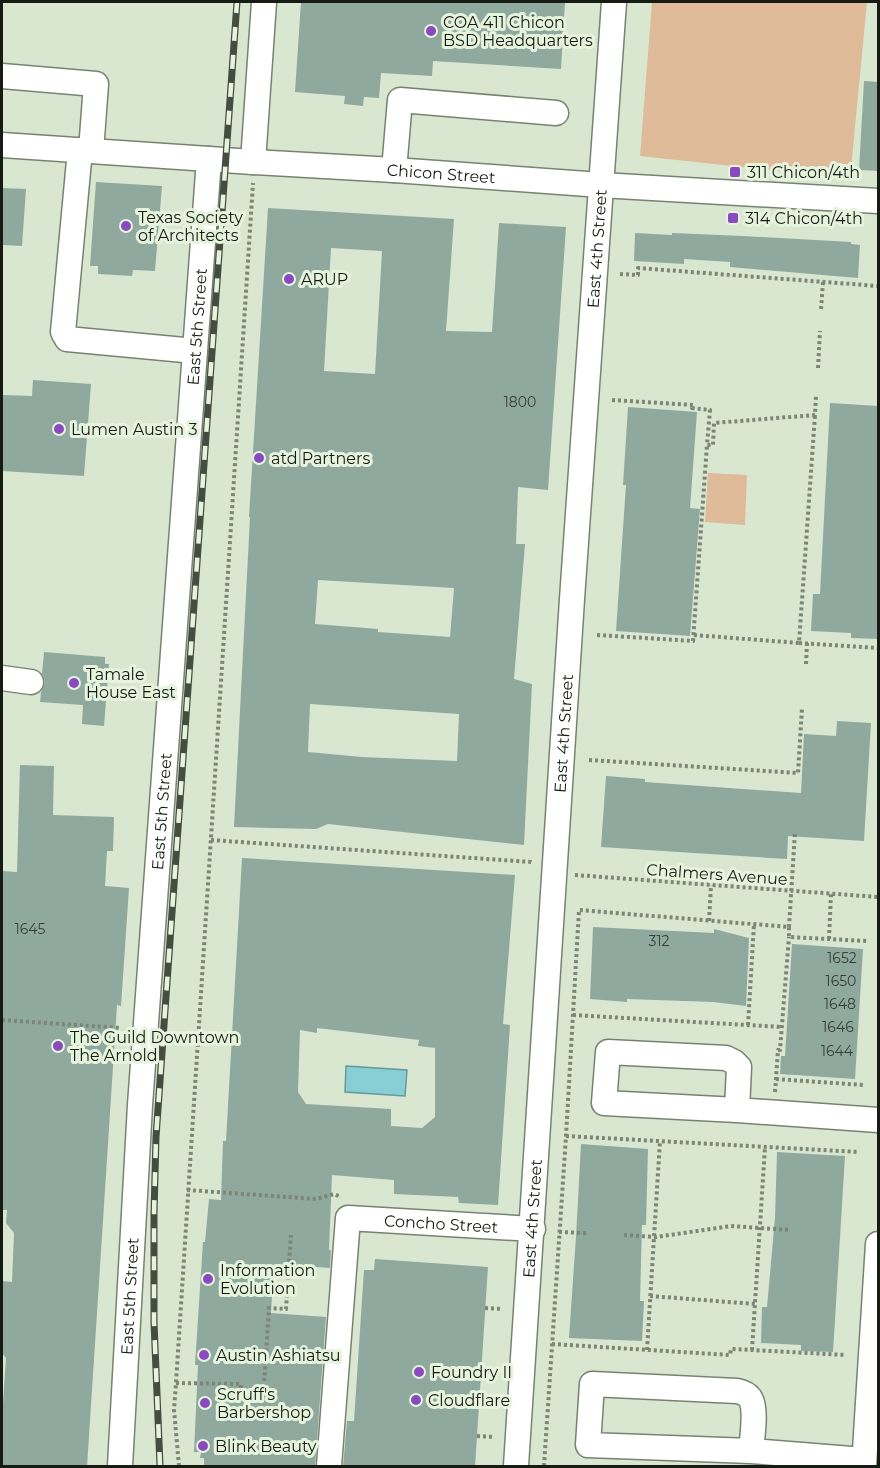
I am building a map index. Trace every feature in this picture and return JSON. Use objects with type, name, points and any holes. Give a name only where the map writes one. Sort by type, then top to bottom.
[{"type":"street","points":[[253,162],[264,2]]},
{"type":"street","name":"East 4th Street","points":[[516,1467],[614,2]]},
{"type":"street","points":[[2,76],[96,84],[85,151],[63,332],[67,339],[195,351]]},
{"type":"street","points":[[394,170],[400,100],[556,113]]},
{"type":"street","name":"Chicon Street","points":[[2,145],[394,170],[601,186],[879,201]]},
{"type":"street","name":"East 5th Street","points":[[120,1467],[140,1105],[209,159]]},
{"type":"street","points":[[2,678],[31,682]]},
{"type":"street","points":[[737,1110],[739,1067],[726,1058],[608,1052],[604,1103],[879,1120]]},
{"type":"street","points":[[329,1467],[348,1218]]},
{"type":"street","name":"Concho Street","points":[[348,1218],[532,1229]]},
{"type":"street","points":[[751,1451],[754,1408],[744,1393],[592,1384],[588,1445],[751,1451],[864,1463],[879,1244]]},
{"type":"path","points":[[180,1467],[174,1410],[253,162]]},
{"type":"path","points":[[621,274],[638,275],[638,268],[879,286]]},
{"type":"path","points":[[822,309],[823,282]]},
{"type":"path","points":[[818,368],[820,331]]},
{"type":"path","points":[[799,643],[816,394]]},
{"type":"path","points":[[597,635],[693,641],[710,410],[692,408],[693,405],[612,400]]},
{"type":"path","points":[[707,445],[713,445],[714,423],[815,415]]},
{"type":"path","points":[[694,635],[879,648]]},
{"type":"path","points":[[806,664],[807,643]]},
{"type":"path","points":[[589,760],[798,773],[802,708]]},
{"type":"path","points":[[789,927],[795,832]]},
{"type":"path","name":"Chalmers Avenue","points":[[211,840],[531,862],[555,873],[582,876],[879,897]]},
{"type":"path","points":[[709,921],[711,885]]},
{"type":"path","points":[[829,939],[831,894]]},
{"type":"path","points":[[747,1025],[754,924]]},
{"type":"path","points":[[774,1099],[789,937]]},
{"type":"path","points":[[858,941],[867,941]]},
{"type":"path","points":[[573,1014],[782,1027]]},
{"type":"path","points":[[2,1020],[121,1028]]},
{"type":"path","points":[[776,1079],[863,1085]]},
{"type":"path","points":[[567,1136],[859,1152]]},
{"type":"path","points":[[647,1350],[660,1142]]},
{"type":"path","points":[[752,1350],[765,1147]]},
{"type":"path","points":[[187,1190],[316,1198],[334,1194],[345,1200],[348,1218]]},
{"type":"path","points":[[624,1235],[654,1237],[731,1226],[790,1230]]},
{"type":"path","points":[[559,1232],[586,1233]]},
{"type":"path","points":[[176,1383],[241,1384],[241,1396],[244,1399],[264,1400],[269,1308],[286,1309],[291,1235]]},
{"type":"path","points":[[650,1296],[755,1304]]},
{"type":"path","points":[[485,1308],[503,1309]]},
{"type":"path","points":[[552,1344],[730,1354],[730,1349],[846,1355]]},
{"type":"path","points":[[682,1362],[683,1352]]},
{"type":"path","points":[[477,1436],[495,1437]]},
{"type":"shaded area","points":[[652,2],[867,2],[850,179],[640,156]]},
{"type":"shaded area","points":[[708,473],[747,475],[745,525],[705,522]]},
{"type":"water","points":[[346,1066],[407,1070],[405,1096],[345,1092]]},
{"type":"building","name":"COA 411 Chicon BSD Headquarters","points":[[301,2],[565,2],[561,69],[433,61],[432,76],[381,73],[379,98],[364,97],[363,106],[344,104],[345,96],[295,92]]},
{"type":"building","points":[[864,81],[879,82],[879,171],[859,170]]},
{"type":"building","name":"Texas Society of Architects","points":[[96,182],[162,186],[155,271],[133,270],[132,276],[98,274],[98,266],[90,266]]},
{"type":"building","points":[[2,188],[26,189],[22,246],[2,245]]},
{"type":"building","points":[[268,208],[454,219],[446,331],[492,332],[499,223],[566,227],[548,490],[518,487],[516,544],[525,544],[514,679],[532,684],[524,845],[328,824],[316,829],[234,827],[249,517]],"holes":[[[331,248],[382,251],[375,374],[324,371]],[[318,580],[454,588],[450,637],[378,632],[378,629],[315,624]],[[310,704],[459,714],[457,761],[308,752]]]},
{"type":"building","points":[[635,233],[851,242],[851,244],[860,245],[858,278],[730,267],[730,262],[684,259],[684,264],[634,261]]},
{"type":"building","name":"Lumen Austin 3","points":[[33,380],[91,384],[84,476],[2,471],[2,395],[32,396]]},
{"type":"building","points":[[830,403],[879,406],[879,639],[851,638],[851,633],[811,631],[813,594],[820,594]]},
{"type":"building","points":[[628,407],[697,412],[690,508],[700,509],[690,636],[616,631],[626,485],[623,485]]},
{"type":"building","name":"Tamale House East","points":[[44,652],[105,657],[105,664],[109,664],[104,726],[82,724],[83,705],[40,702],[45,683],[42,674]]},
{"type":"building","points":[[837,721],[871,723],[864,841],[788,836],[787,859],[601,847],[606,776],[645,779],[645,782],[801,793],[804,734],[836,736]]},
{"type":"building","points":[[20,765],[54,766],[53,815],[114,817],[113,851],[107,851],[105,886],[129,888],[121,1006],[117,1005],[87,1467],[2,1467],[6,1358],[2,1353],[2,1281],[12,1282],[14,1233],[6,1223],[7,1210],[2,1210],[2,871],[17,872]]},
{"type":"building","points":[[242,858],[515,875],[503,1024],[510,1025],[498,1205],[459,1203],[458,1197],[394,1194],[394,1180],[332,1175],[330,1268],[274,1264],[271,1313],[326,1317],[315,1467],[204,1467],[204,1458],[200,1458],[201,1452],[194,1452],[198,1365],[195,1365],[203,1242],[205,1242],[209,1199],[221,1200],[223,1141],[226,1141]],"holes":[[[317,1028],[419,1040],[418,1046],[435,1048],[435,1117],[422,1128],[391,1126],[391,1109],[306,1104],[298,1092],[300,1030],[317,1033]]]},
{"type":"building","points":[[593,927],[714,933],[714,929],[749,938],[746,1006],[713,1002],[627,999],[627,1002],[590,999]]},
{"type":"building","points":[[792,944],[863,949],[855,1079],[780,1074],[781,1056],[785,1056]]},
{"type":"building","points":[[581,1144],[648,1149],[646,1225],[642,1225],[640,1301],[644,1301],[642,1341],[569,1338]]},
{"type":"building","points":[[777,1152],[845,1156],[833,1352],[801,1351],[801,1345],[761,1343],[762,1307],[767,1307],[775,1218]]},
{"type":"building","name":"Foundry II","points":[[375,1259],[488,1267],[475,1467],[343,1467],[347,1421],[354,1421],[364,1270],[374,1270]]},
{"type":"railway","points":[[160,1466],[154,1322],[156,1137],[237,2]]},
{"type":"place","name":"COA 411 Chicon BSD Headquarters","points":[[431,31]]},
{"type":"place","name":"311 Chicon/4th","points":[[735,172]]},
{"type":"place","name":"314 Chicon/4th","points":[[733,218]]},
{"type":"place","name":"Texas Society of Architects","points":[[126,226]]},
{"type":"place","name":"ARUP","points":[[289,279]]},
{"type":"place","name":"Lumen Austin 3","points":[[59,429]]},
{"type":"place","name":"atd Partners","points":[[259,458]]},
{"type":"place","name":"Tamale House East","points":[[74,683]]},
{"type":"place","name":"The Guild Downtown The Arnold","points":[[58,1046]]},
{"type":"place","name":"Information Evolution","points":[[208,1279]]},
{"type":"place","name":"Austin Ashiatsu","points":[[204,1355]]},
{"type":"place","name":"Foundry II","points":[[419,1372]]},
{"type":"place","name":"Cloudflare","points":[[416,1400]]},
{"type":"place","name":"Scruff's Barbershop","points":[[205,1403]]},
{"type":"place","name":"Blink Beauty","points":[[203,1446]]}]
